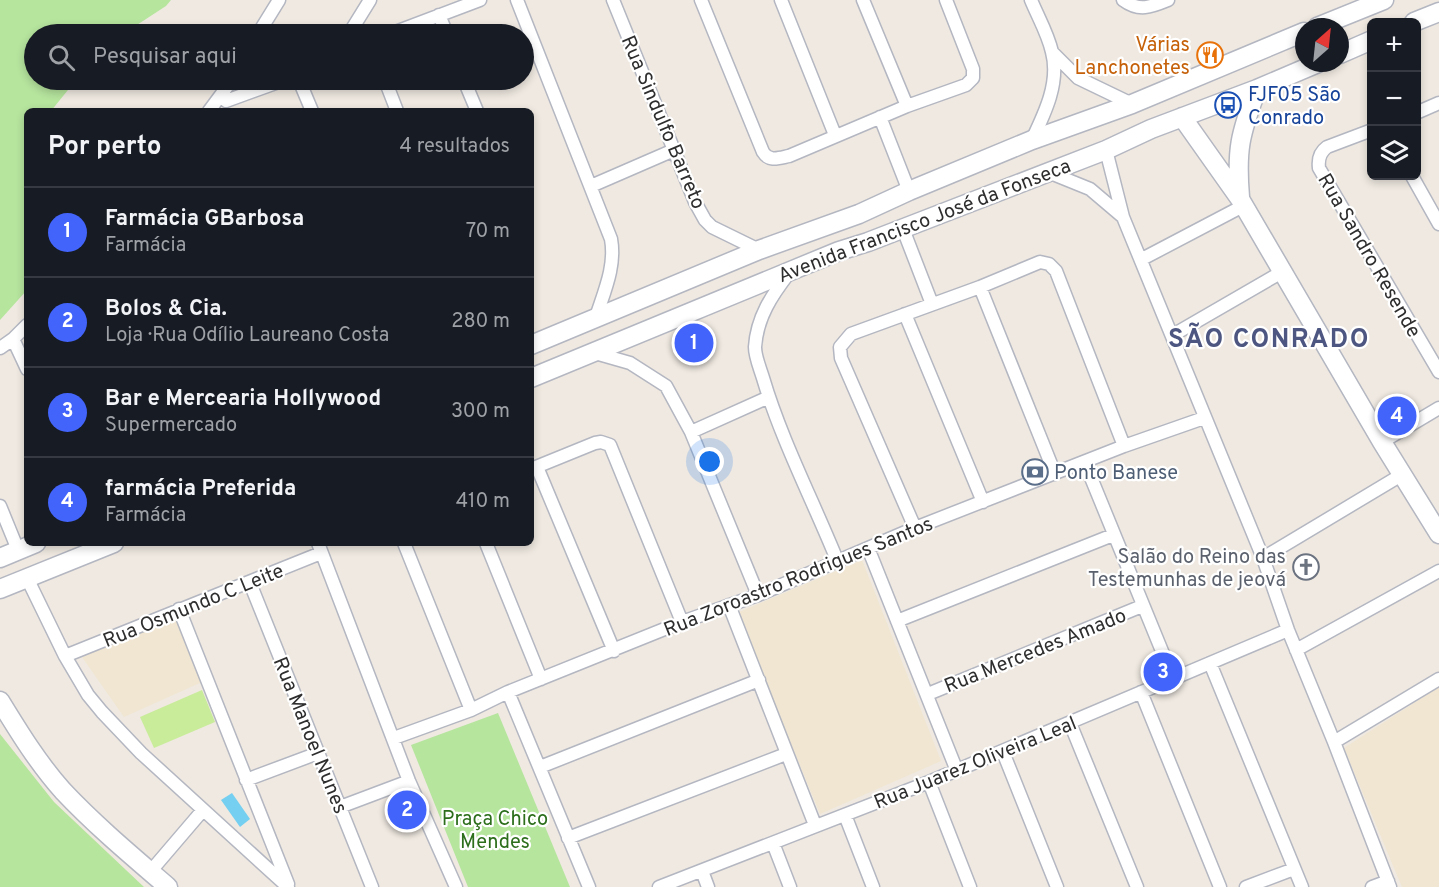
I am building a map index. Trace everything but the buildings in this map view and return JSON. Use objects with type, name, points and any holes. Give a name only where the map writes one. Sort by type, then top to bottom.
[{"type":"main road","points":[[1339,18],[1384,0]]},
{"type":"main road","points":[[1421,19],[1439,12]]},
{"type":"main road","name":"Avenida Francisco José da Fonseca","points":[[534,344],[759,250],[860,214],[1032,140],[1132,104],[1295,36]]},
{"type":"main road","points":[[1349,50],[1367,42]]},
{"type":"main road","name":"Avenida Francisco José da Fonseca","points":[[534,377],[839,251],[903,229],[1106,150],[1182,117],[1297,72]]},
{"type":"main road","points":[[1242,203],[1237,163],[1238,148],[1243,125],[1257,89]]},
{"type":"main road","points":[[1182,117],[1242,203],[1382,442],[1439,534]]},
{"type":"main road","points":[[860,214],[857,223],[859,232],[868,242]]},
{"type":"main road","points":[[837,221],[846,225],[848,235],[847,241],[839,251]]},
{"type":"main road","points":[[0,558],[28,546]]},
{"type":"main road","points":[[0,589],[107,546]]},
{"type":"main road","points":[[0,701],[22,737],[63,790],[98,826],[168,887]]},
{"type":"street","points":[[264,24],[279,0]]},
{"type":"street","points":[[355,24],[370,0]]},
{"type":"street","points":[[416,24],[480,0]]},
{"type":"street","points":[[517,0],[527,24]]},
{"type":"street","name":"Rua Sindulfo Barreto","points":[[613,0],[695,202],[705,220],[712,227],[759,250]]},
{"type":"street","points":[[701,0],[765,155],[776,159],[789,156],[907,106],[966,85],[973,78],[973,69],[945,0]]},
{"type":"street","points":[[781,0],[835,135]]},
{"type":"street","points":[[864,0],[907,106]]},
{"type":"street","points":[[1031,0],[1052,52],[1054,84],[1043,117],[1032,140]]},
{"type":"street","points":[[1123,0],[1141,9],[1168,0]]},
{"type":"street","points":[[439,15],[443,24]]},
{"type":"street","points":[[534,43],[591,186],[612,248],[609,277],[596,317]]},
{"type":"street","points":[[1052,52],[1078,78],[1132,104]]},
{"type":"street","points":[[227,102],[258,90]]},
{"type":"street","points":[[303,90],[311,108]]},
{"type":"street","points":[[389,90],[396,108]]},
{"type":"street","points":[[468,90],[476,108]]},
{"type":"street","points":[[1421,109],[1439,103]]},
{"type":"street","points":[[880,117],[909,191]]},
{"type":"street","name":"Rua Sandro Resende","points":[[1367,132],[1327,147],[1322,151],[1319,168],[1439,372]]},
{"type":"street","points":[[591,186],[674,150]]},
{"type":"street","points":[[1106,150],[1124,217],[1263,558],[1288,630],[1389,884],[1372,887]]},
{"type":"street","points":[[1048,172],[1090,189],[1124,217]]},
{"type":"street","points":[[1414,180],[1439,224]]},
{"type":"street","points":[[1142,259],[1242,203]]},
{"type":"street","points":[[903,229],[932,304]]},
{"type":"street","points":[[915,528],[839,353],[843,342],[850,334],[980,287],[1040,262],[1047,263],[1053,267],[1124,446]]},
{"type":"street","points":[[790,272],[765,309],[756,340],[756,353],[769,397],[837,560]]},
{"type":"street","points":[[1173,335],[1282,272]]},
{"type":"street","points":[[980,287],[1055,474]]},
{"type":"street","points":[[905,314],[983,502]]},
{"type":"street","points":[[0,348],[14,339],[24,328]]},
{"type":"street","points":[[14,339],[24,362]]},
{"type":"street","points":[[595,352],[630,363],[666,386],[691,432],[758,595]]},
{"type":"street","points":[[691,432],[769,397]]},
{"type":"street","points":[[1382,442],[1439,408]]},
{"type":"street","name":"Rua Zoroastro Rodrigues Santos","points":[[394,738],[471,710],[508,692],[682,622],[758,595],[915,528],[1124,446],[1204,418]]},
{"type":"street","points":[[614,651],[534,468],[596,443],[610,445],[682,622]]},
{"type":"street","points":[[1085,463],[1173,678]]},
{"type":"street","points":[[1263,558],[1403,474]]},
{"type":"street","points":[[0,506],[18,550]]},
{"type":"street","points":[[897,621],[1113,535]]},
{"type":"street","points":[[405,546],[471,710]]},
{"type":"street","points":[[487,546],[541,679]]},
{"type":"street","points":[[319,548],[409,781],[456,887]]},
{"type":"street","name":"Rua Osmundo C Leite","points":[[64,656],[250,582],[319,548]]},
{"type":"street","points":[[868,548],[957,771]]},
{"type":"street","points":[[1296,650],[1439,571]]},
{"type":"street","points":[[27,578],[64,656],[102,712],[132,745],[289,887]]},
{"type":"street","name":"Rua Manoel Nunes","points":[[250,582],[372,887]]},
{"type":"street","points":[[729,605],[815,825]]},
{"type":"street","name":"Rua Mercedes Amado","points":[[928,694],[1142,606]]},
{"type":"street","points":[[179,609],[289,887]]},
{"type":"street","name":"Rua Juarez Oliveira Leal","points":[[659,887],[957,771],[1288,630]]},
{"type":"street","points":[[1210,663],[1302,887]]},
{"type":"street","points":[[1334,742],[1439,679]]},
{"type":"street","points":[[540,767],[759,680]]},
{"type":"street","points":[[508,692],[589,887]]},
{"type":"street","points":[[1141,692],[1220,887]]},
{"type":"street","points":[[1070,723],[1137,887]]},
{"type":"street","points":[[1003,752],[1057,887]]},
{"type":"street","points":[[246,780],[318,753]]},
{"type":"street","points":[[568,838],[786,754]]},
{"type":"street","points":[[340,807],[409,781]]},
{"type":"street","points":[[929,782],[970,887]]},
{"type":"street","points":[[150,872],[203,810]]},
{"type":"street","points":[[845,815],[873,887]]},
{"type":"street","points":[[773,843],[790,887]]},
{"type":"street","points":[[1246,887],[1294,869]]},
{"type":"street","points":[[702,871],[708,887]]},
{"type":"shaded area","points":[[862,560],[941,761],[820,814],[737,613]]},
{"type":"shaded area","points":[[176,614],[202,682],[124,717],[82,657]]},
{"type":"shaded area","points":[[1439,687],[1439,887],[1402,887],[1344,748]]},
{"type":"green space","points":[[0,0],[171,0],[166,6],[138,24],[24,24],[24,90],[68,90],[53,108],[24,108],[24,293],[0,320]]},
{"type":"green space","points":[[202,690],[215,722],[154,748],[140,717]]},
{"type":"green space","name":"Praça Chico Mendes","points":[[498,713],[570,887],[468,887],[411,745]]},
{"type":"green space","points":[[0,734],[54,802],[144,887],[0,887]]},
{"type":"water","points":[[232,793],[250,819],[240,827],[221,800]]},
{"type":"place","name":"Várias Lanchonetes","points":[[1210,55]]},
{"type":"place","name":"FJF05 São Conrado","points":[[1228,105]]},
{"type":"place","name":"Farmácia GBarbosa","points":[[694,343]]},
{"type":"place","name":"farmácia Preferida","points":[[1397,416]]},
{"type":"place","name":"Ponto Banese","points":[[1035,472]]},
{"type":"place","name":"Salão do Reino das Testemunhas de jeová","points":[[1306,567]]},
{"type":"place","name":"Bar e Mercearia Hollywood","points":[[1163,672]]},
{"type":"place","name":"Bolos & Cia.","points":[[407,810]]},
{"type":"district","name":"SÃO CONRADO","points":[[1269,338]]}]
